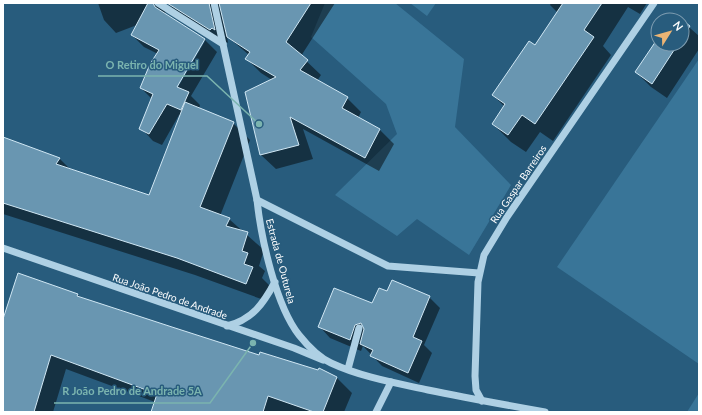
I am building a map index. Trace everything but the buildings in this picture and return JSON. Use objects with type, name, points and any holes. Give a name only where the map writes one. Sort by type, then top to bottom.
[{"type":"street","points":[[158,3],[224,44]]},
{"type":"street","name":"Estrada de Outurela","points":[[214,3],[257,200],[259,222],[275,282],[287,318],[300,336],[330,363],[348,369],[391,382],[482,401],[545,412]]},
{"type":"street","name":"Rua Gaspar Barreiros","points":[[482,401],[476,390],[475,376],[479,273],[484,255],[507,217],[654,3]]},
{"type":"street","points":[[257,200],[388,266],[479,273]]},
{"type":"street","name":"Rua João Pedro de Andrade","points":[[3,248],[226,326],[294,348],[330,363]]},
{"type":"street","points":[[226,326],[240,322],[257,309],[275,282]]},
{"type":"street","points":[[348,369],[358,328]]},
{"type":"street","points":[[376,412],[391,382]]},
{"type":"shaded area","points":[[325,3],[395,3],[464,59],[455,127],[511,185],[469,255],[417,219],[397,236],[335,195],[397,134],[386,104],[311,37]]},
{"type":"shaded area","points":[[410,3],[436,3],[427,16]]},
{"type":"shaded area","points":[[699,59],[699,364],[557,267]]},
{"type":"shaded area","points":[[699,393],[699,412],[687,412]]},
{"type":"place","name":"O Retiro do Miguel","points":[[259,124]]},
{"type":"place","name":"R João Pedro de Andrade 5A","points":[[253,343]]}]
